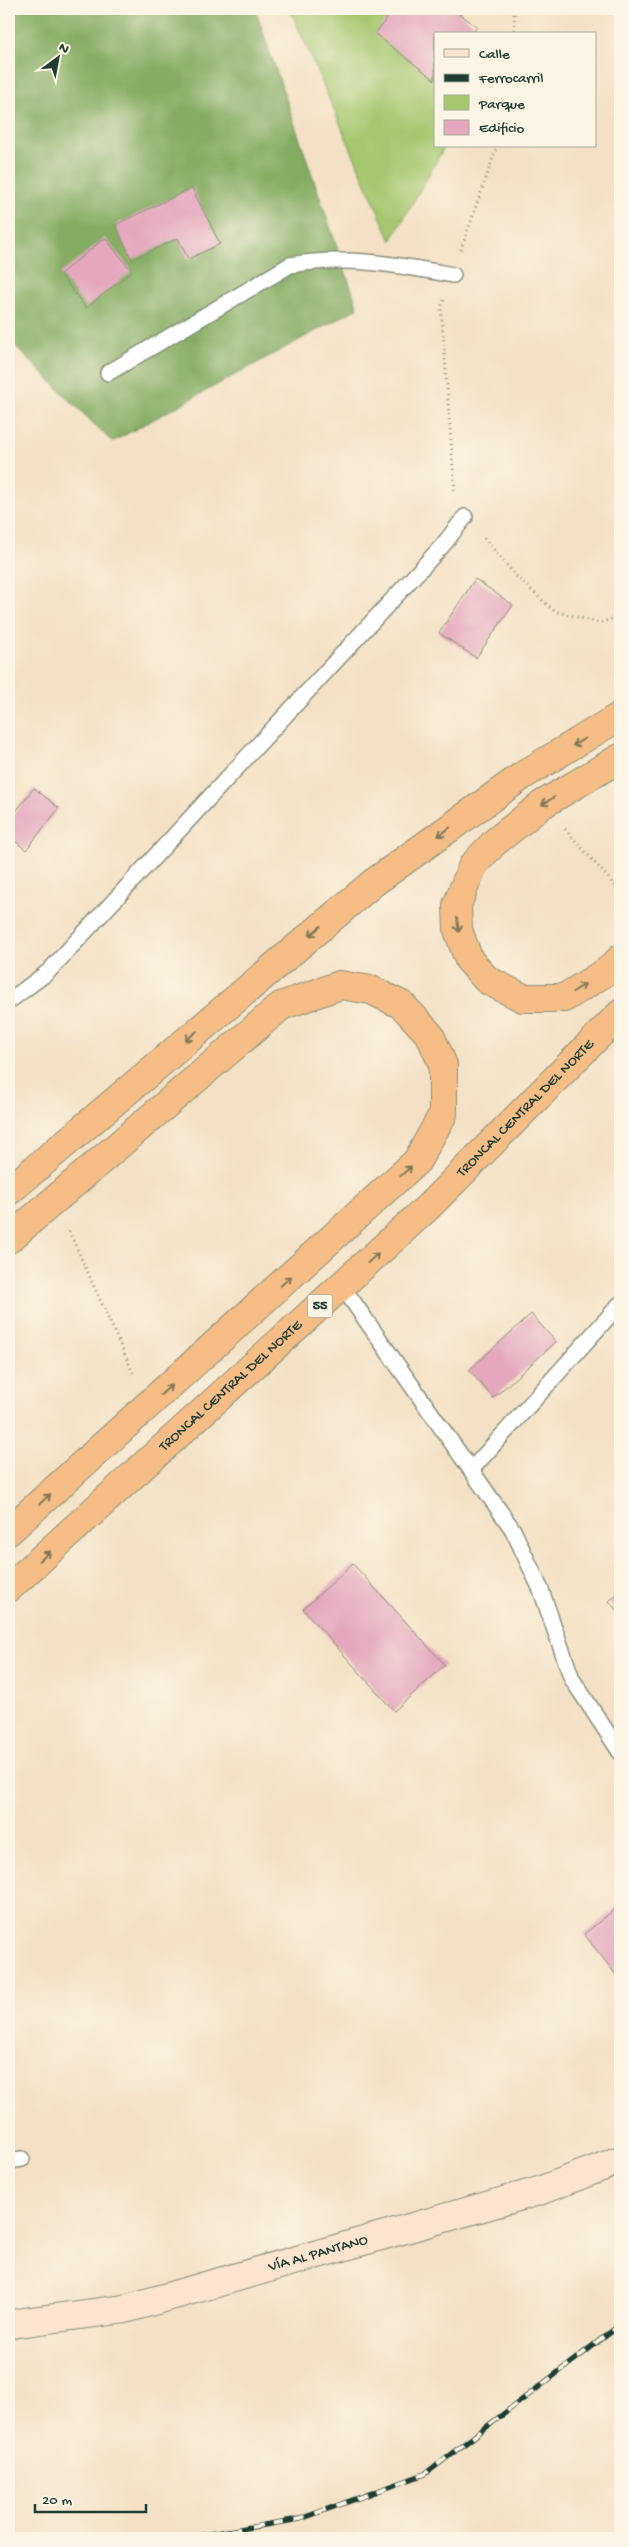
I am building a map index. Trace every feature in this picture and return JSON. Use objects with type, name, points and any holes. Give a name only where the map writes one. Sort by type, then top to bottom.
[{"type":"highway","points":[[9,1190],[373,883],[522,776],[620,716]]},
{"type":"highway","points":[[620,758],[543,804],[495,842],[473,865],[457,905],[458,930],[469,960],[487,980],[523,998],[564,998],[608,970],[620,959]]},
{"type":"highway","points":[[9,1240],[54,1198],[281,1006],[340,985],[371,990],[402,1005],[430,1035],[443,1065],[443,1114],[417,1161],[9,1531]]},
{"type":"highway","name":"TRONCAL CENTRAL DEL NORTE","points":[[9,1588],[428,1207],[620,1014]]},
{"type":"main road","name":"VÍA AL PANTANO","points":[[9,2324],[125,2309],[539,2191],[620,2160]]},
{"type":"lane","points":[[108,373],[290,265],[317,260],[366,260],[453,275]]},
{"type":"lane","points":[[9,1001],[48,972],[443,545],[466,517]]},
{"type":"lane","points":[[342,1286],[513,1530],[541,1590],[572,1679],[620,1752]]},
{"type":"lane","points":[[471,1470],[620,1304]]},
{"type":"path","points":[[514,9],[515,32]]},
{"type":"path","points":[[496,148],[442,307],[455,493],[466,517],[515,575],[554,611],[600,623],[620,616]]},
{"type":"path","points":[[543,804],[620,892]]},
{"type":"path","points":[[54,1198],[149,1406]]},
{"type":"green space","points":[[9,9],[255,9],[358,308],[112,442],[9,340]]},
{"type":"green space","points":[[290,9],[459,9],[461,32],[434,32],[434,148],[444,148],[391,241]]},
{"type":"building","points":[[394,9],[456,9],[477,27],[473,32],[434,32],[434,79],[375,34]]},
{"type":"building","points":[[192,188],[220,244],[188,259],[178,238],[132,260],[115,225]]},
{"type":"building","points":[[105,238],[132,271],[86,308],[60,274]]},
{"type":"building","points":[[475,579],[513,605],[476,658],[439,633]]},
{"type":"building","points":[[34,788],[59,808],[26,850],[9,836],[9,820]]},
{"type":"building","points":[[531,1314],[556,1342],[493,1398],[469,1370]]},
{"type":"building","points":[[353,1564],[445,1665],[394,1711],[303,1609]]},
{"type":"building","points":[[620,1592],[620,1615],[609,1601]]},
{"type":"building","points":[[620,1905],[620,1980],[584,1934]]},
{"type":"railway","points":[[186,2538],[300,2519],[425,2474],[620,2325]]}]
